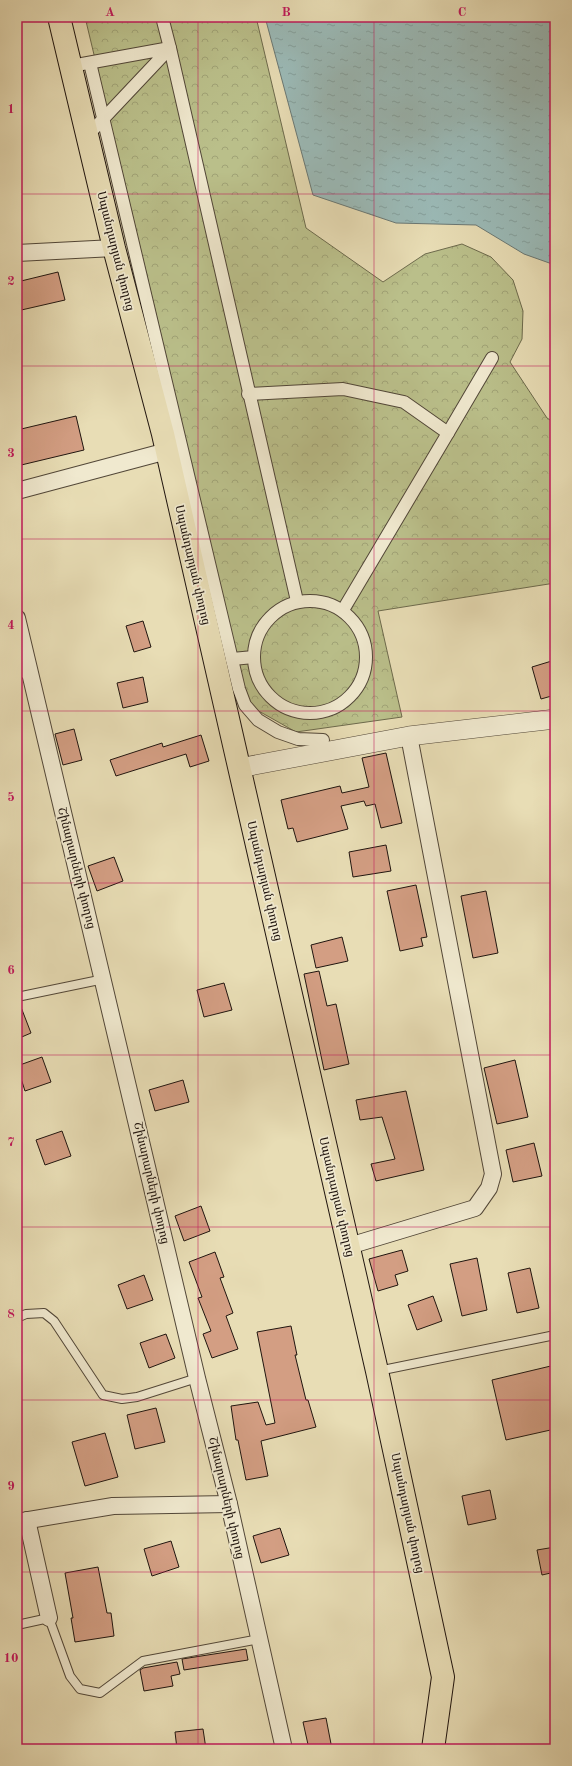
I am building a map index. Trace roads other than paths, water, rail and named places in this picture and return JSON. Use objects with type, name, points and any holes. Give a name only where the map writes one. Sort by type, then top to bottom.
[{"type":"main road","name":"Սպանդարյան փողոց","points":[[59,17],[80,64],[88,135],[114,248],[167,451],[377,1371],[443,1677],[434,1749]]},
{"type":"street","points":[[162,17],[297,601]]},
{"type":"street","points":[[170,48],[80,64],[104,118],[239,689],[245,705],[258,720],[278,732],[298,739],[323,740]]},
{"type":"street","points":[[88,135],[170,48]]},
{"type":"street","points":[[17,253],[114,248]]},
{"type":"street","points":[[343,610],[492,358]]},
{"type":"street","points":[[248,394],[343,389],[404,402],[448,433]]},
{"type":"street","points":[[17,491],[167,451]]},
{"type":"street","points":[[297,601],[320,601],[343,610],[364,637],[365,671],[348,700],[316,714],[283,707],[259,683],[254,657],[253,649],[267,618],[297,601]]},
{"type":"street","name":"Շինարարների փողոց","points":[[17,618],[23,672],[104,979],[197,1378],[229,1504],[284,1749]]},
{"type":"street","points":[[232,659],[254,657]]},
{"type":"street","points":[[239,768],[409,736],[555,720]]},
{"type":"street","points":[[349,1246],[475,1208],[489,1188],[493,1174],[409,736]]},
{"type":"street","points":[[49,1618],[22,1521],[113,1506],[229,1504]]},
{"type":"lane","points":[[17,997],[104,979]]},
{"type":"lane","points":[[17,1318],[26,1314],[44,1313],[54,1321],[103,1395],[122,1400],[137,1397],[197,1378]]},
{"type":"lane","points":[[377,1371],[555,1335]]},
{"type":"lane","points":[[17,1625],[49,1618],[70,1676],[80,1689],[100,1693],[143,1661],[259,1639]]},
{"type":"water","points":[[265,17],[555,17],[555,265],[524,254],[476,225],[396,223],[313,195]]}]
